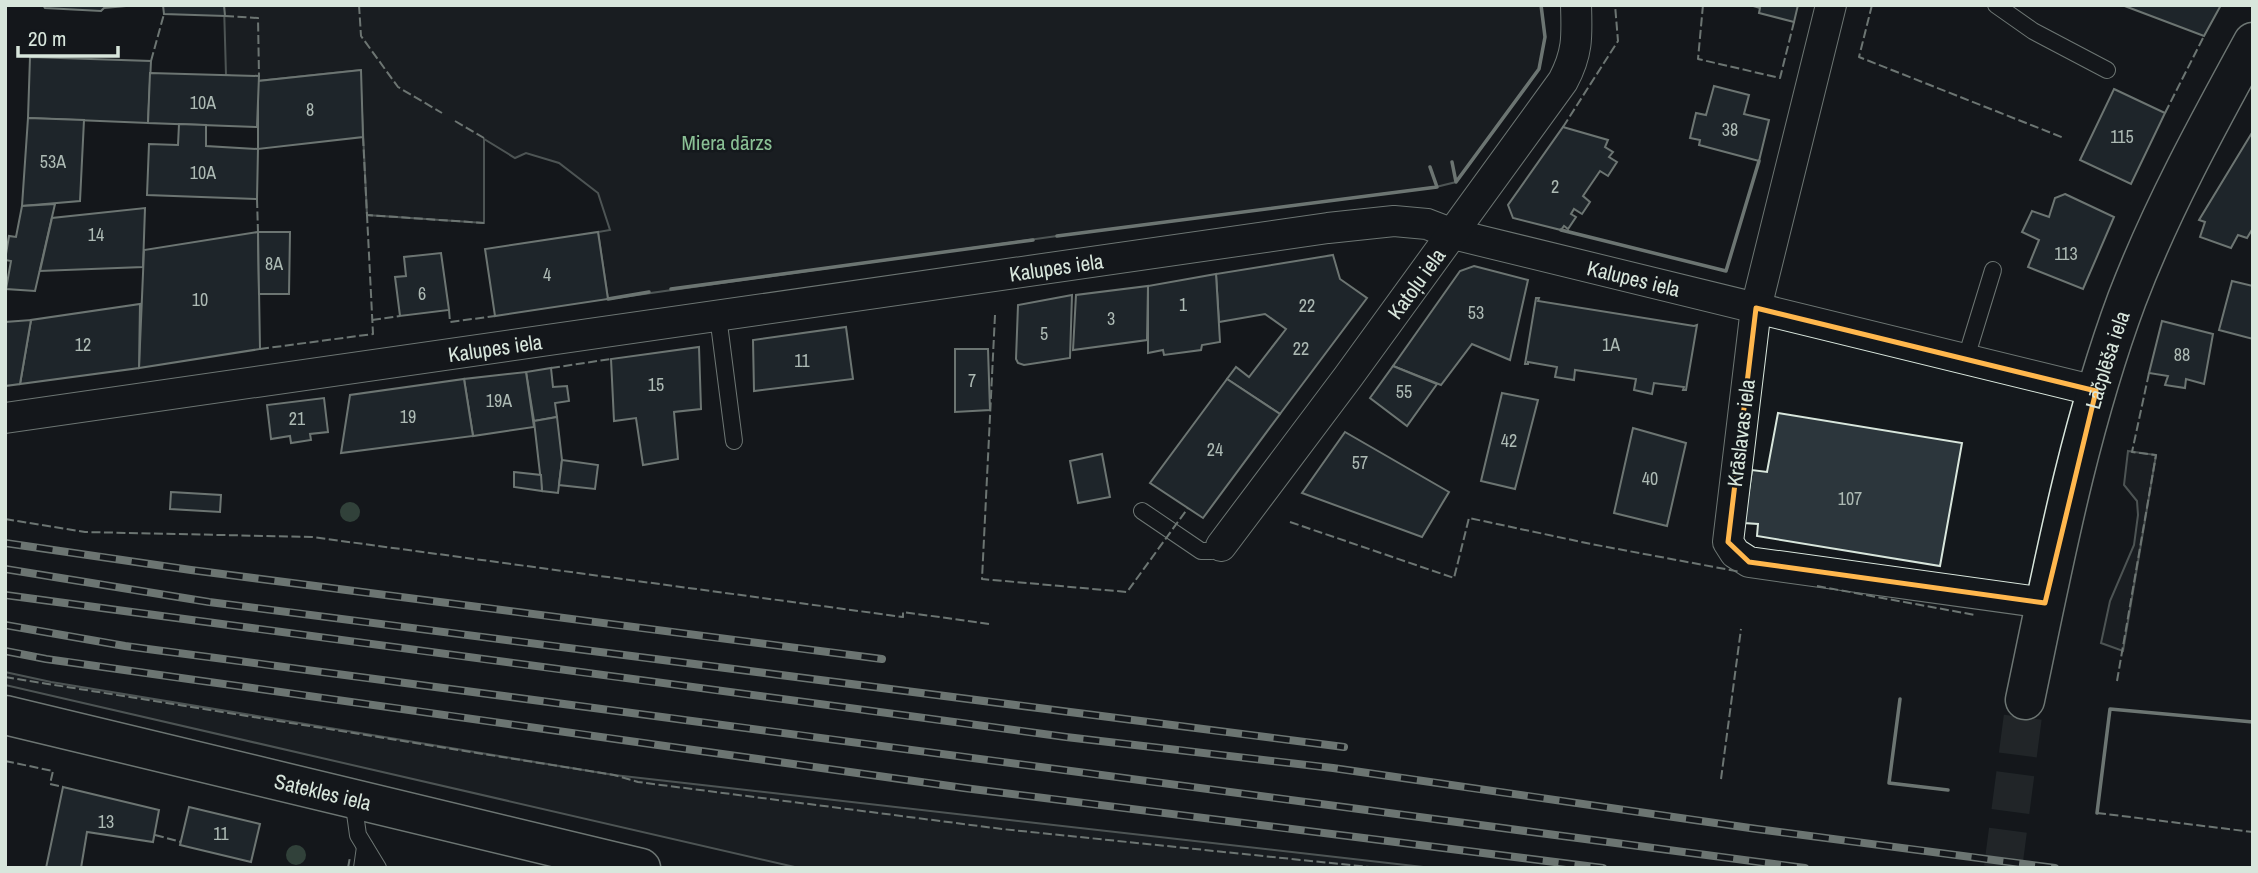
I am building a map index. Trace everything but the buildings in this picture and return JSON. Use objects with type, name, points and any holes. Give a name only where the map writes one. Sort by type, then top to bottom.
[{"type":"main road","name":"Lāčplēša iela","points":[[2025,700],[2045,603],[2096,391],[2127,299],[2161,217],[2253,42]]},
{"type":"main road","name":"Satekles iela","points":[[5,715],[631,867]]},
{"type":"street","name":"Katoļu iela","points":[[1221,546],[1563,81],[1574,61],[1577,40],[1576,5]]},
{"type":"street","name":"Krāslavas iela","points":[[1831,5],[1756,308],[1728,542],[1735,553],[1749,562],[2045,603]]},
{"type":"street","name":"Kalupes iela","points":[[5,418],[1394,221],[1427,224],[1453,234],[2096,391]]},
{"type":"lane","points":[[1996,5],[2033,31],[2107,70]]},
{"type":"lane","points":[[1966,358],[1993,270]]},
{"type":"lane","points":[[718,316],[734,441]]},
{"type":"lane","points":[[1142,510],[1201,551],[1211,551],[1221,546]]},
{"type":"lane","points":[[353,799],[358,835],[378,868]]},
{"type":"lane","points":[[362,868],[365,847]]},
{"type":"highlighted area","points":[[1756,308],[2096,391],[2045,603],[1749,562],[1728,542]]},
{"type":"green space","name":"Miera dārzs","points":[[224,5],[1541,5],[1545,37],[1539,69],[1456,182],[1436,187],[1057,236],[608,299],[598,232],[610,230],[598,193],[559,163],[526,153],[515,158],[484,139],[484,223],[367,215],[360,70],[258,81],[226,75]]},
{"type":"green space","points":[[2128,451],[2156,455],[2123,651],[2101,643],[2110,601],[2134,545],[2137,501],[2124,485]]},
{"type":"green space","points":[[5,672],[51,682],[614,775],[1432,868],[799,868],[5,685]]},
{"type":"tunnel","points":[[2003,868],[2025,700]]},
{"type":"railway","points":[[5,543],[191,570],[882,659]]},
{"type":"railway","points":[[5,569],[209,602],[1344,747]]},
{"type":"railway","points":[[5,595],[1066,737],[1333,768],[1757,829],[2055,868]]},
{"type":"railway","points":[[5,625],[125,646],[1805,868]]},
{"type":"railway","points":[[5,651],[46,659],[964,788],[1603,868]]},
{"type":"fence","points":[[359,5],[361,36],[398,87],[442,113]]},
{"type":"fence","points":[[1563,127],[1618,41],[1615,5]]},
{"type":"fence","points":[[1703,5],[1698,59],[1780,78],[1794,22]]},
{"type":"fence","points":[[1872,5],[1859,57],[2064,138]]},
{"type":"fence","points":[[151,61],[164,14]]},
{"type":"fence","points":[[225,16],[258,18],[259,76]]},
{"type":"fence","points":[[2165,113],[2204,36]]},
{"type":"fence","points":[[455,121],[484,138]]},
{"type":"fence","points":[[363,137],[367,215],[484,223]]},
{"type":"fence","points":[[257,199],[258,232]]},
{"type":"fence","points":[[260,349],[373,334],[367,215]]},
{"type":"fence","points":[[449,310],[450,322],[495,316]]},
{"type":"fence","points":[[995,315],[982,579],[1127,592],[1188,508]]},
{"type":"fence","points":[[372,320],[400,316]]},
{"type":"fence","points":[[551,368],[611,359]]},
{"type":"fence","points":[[2117,681],[2156,455],[2132,452],[2149,373]]},
{"type":"fence","points":[[1290,522],[1454,578],[1469,518],[1741,572]]},
{"type":"fence","points":[[5,519],[85,532],[312,537],[903,617],[903,612],[989,624]]},
{"type":"fence","points":[[1817,586],[1975,615]]},
{"type":"fence","points":[[1721,779],[1741,629]]},
{"type":"fence","points":[[5,677],[614,775],[638,782],[1002,829],[1379,868]]},
{"type":"fence","points":[[5,761],[53,771],[50,784],[63,787]]},
{"type":"fence","points":[[2097,813],[2253,832]]},
{"type":"fence","points":[[155,835],[181,842]]},
{"type":"fence","points":[[348,868],[350,857]]},
{"type":"wall","points":[[1452,162],[1456,182],[1539,69],[1545,37],[1541,5]]},
{"type":"wall","points":[[1561,230],[1726,271],[1759,161]]},
{"type":"wall","points":[[1057,236],[1437,187],[1430,167]]},
{"type":"wall","points":[[671,289],[1033,240]]},
{"type":"wall","points":[[608,299],[649,292]]},
{"type":"wall","points":[[1900,699],[1889,783],[1948,790]]},
{"type":"wall","points":[[2097,813],[2110,709],[2253,722]]}]
